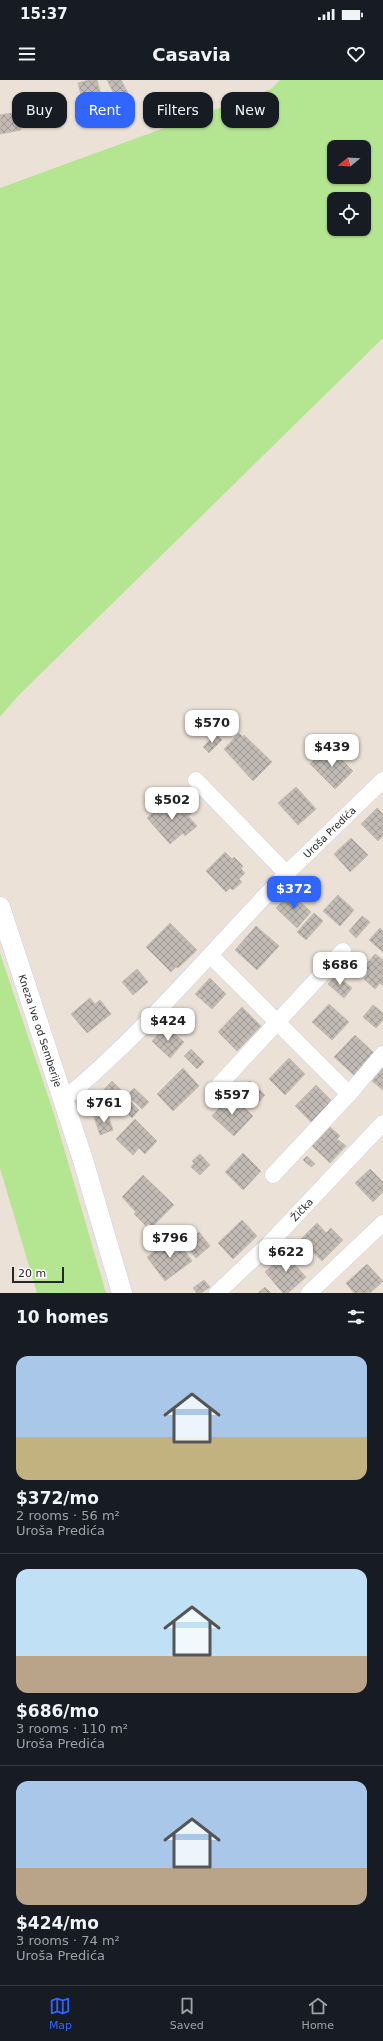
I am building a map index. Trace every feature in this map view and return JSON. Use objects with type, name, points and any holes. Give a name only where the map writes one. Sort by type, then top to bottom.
[{"type":"street","points":[[196,780],[287,874]]},
{"type":"street","name":"Uroša Predića","points":[[63,1100],[94,1074],[211,956],[287,874],[383,780]]},
{"type":"street","name":"Kneza Ive od Semberije","points":[[0,907],[83,1160],[122,1293]]},
{"type":"street","points":[[220,1084],[278,1024],[343,951]]},
{"type":"street","points":[[211,956],[349,1094]]},
{"type":"street","points":[[273,1175],[349,1094],[383,1054]]},
{"type":"street","name":"Žička","points":[[217,1293],[268,1245],[383,1123]]},
{"type":"street","points":[[309,1293],[383,1223]]},
{"type":"green space","points":[[280,80],[383,80],[383,338],[17,697],[0,717],[0,188],[164,128],[213,128],[213,110],[221,107],[221,128],[279,128],[279,92],[263,92],[271,89]]},
{"type":"green space","points":[[0,953],[54,1114],[106,1293],[37,1293],[0,1168]]},
{"type":"building","points":[[89,80],[97,80],[100,92],[80,92],[78,83]]},
{"type":"building","points":[[107,80],[121,80],[127,92],[113,92]]},
{"type":"building","points":[[12,113],[12,128],[21,128],[21,130],[0,134],[0,115]]},
{"type":"building","points":[[239,733],[243,737],[244,735],[272,762],[253,781],[224,749]]},
{"type":"building","points":[[216,734],[222,740],[209,753],[203,747]]},
{"type":"building","points":[[328,746],[353,771],[335,789],[310,764]]},
{"type":"building","points":[[296,787],[316,809],[298,825],[278,803]]},
{"type":"building","points":[[174,800],[179,806],[182,803],[192,813],[188,816],[197,826],[185,836],[183,833],[170,844],[147,818],[163,804],[166,807]]},
{"type":"building","points":[[377,808],[383,814],[383,836],[378,841],[361,824]]},
{"type":"building","points":[[351,838],[368,855],[350,872],[334,854]]},
{"type":"building","points":[[225,852],[232,859],[234,857],[243,866],[241,869],[245,873],[239,879],[242,882],[233,890],[230,888],[226,892],[206,871]]},
{"type":"building","points":[[291,893],[311,912],[297,928],[276,908]]},
{"type":"building","points":[[338,895],[354,910],[340,926],[323,911]]},
{"type":"building","points":[[314,913],[323,921],[306,940],[297,932]]},
{"type":"building","points":[[362,916],[370,922],[356,938],[349,931]]},
{"type":"building","points":[[170,923],[197,950],[178,968],[176,967],[171,972],[146,947]]},
{"type":"building","points":[[256,926],[279,946],[257,970],[235,950]]},
{"type":"building","points":[[380,928],[383,931],[383,952],[369,940]]},
{"type":"building","points":[[375,954],[383,960],[383,986],[380,983],[375,989],[364,979],[368,974],[362,969]]},
{"type":"building","points":[[137,969],[148,982],[133,995],[122,982]]},
{"type":"building","points":[[336,975],[352,988],[344,998],[328,984]]},
{"type":"building","points":[[210,978],[226,994],[212,1009],[195,994]]},
{"type":"building","points":[[90,998],[95,1004],[100,1000],[111,1014],[87,1033],[71,1014]]},
{"type":"building","points":[[329,1004],[349,1022],[332,1040],[312,1022]]},
{"type":"building","points":[[373,1005],[383,1013],[383,1020],[376,1028],[363,1017]]},
{"type":"building","points":[[242,1007],[261,1026],[237,1051],[218,1032]]},
{"type":"building","points":[[166,1026],[184,1042],[170,1058],[152,1041]]},
{"type":"building","points":[[355,1035],[376,1055],[356,1077],[334,1057]]},
{"type":"building","points":[[191,1049],[204,1062],[197,1069],[184,1056]]},
{"type":"building","points":[[289,1058],[305,1074],[285,1095],[269,1079]]},
{"type":"building","points":[[183,1068],[199,1086],[173,1111],[157,1094]]},
{"type":"building","points":[[383,1068],[383,1090],[372,1081]]},
{"type":"building","points":[[112,1081],[127,1096],[113,1111],[98,1096]]},
{"type":"building","points":[[250,1081],[265,1095],[255,1106],[239,1092]]},
{"type":"building","points":[[316,1085],[333,1102],[312,1123],[295,1106]]},
{"type":"building","points":[[134,1088],[149,1102],[142,1109],[127,1095]]},
{"type":"building","points":[[231,1095],[253,1116],[234,1136],[212,1116]]},
{"type":"building","points":[[127,1098],[139,1110],[132,1118],[120,1105]]},
{"type":"building","points":[[107,1112],[113,1130],[100,1135],[94,1117]]},
{"type":"building","points":[[135,1119],[157,1141],[145,1154],[139,1148],[133,1155],[116,1139]]},
{"type":"building","points":[[330,1127],[340,1136],[337,1139],[346,1146],[330,1163],[312,1146]]},
{"type":"building","points":[[243,1153],[261,1171],[243,1190],[225,1172]]},
{"type":"building","points":[[200,1154],[210,1165],[200,1175],[191,1167],[194,1163],[192,1161]]},
{"type":"building","points":[[307,1156],[315,1164],[311,1167],[303,1160]]},
{"type":"building","points":[[370,1169],[383,1182],[383,1192],[373,1202],[355,1183]]},
{"type":"building","points":[[143,1175],[174,1205],[152,1227],[148,1223],[146,1226],[134,1214],[136,1212],[122,1197]]},
{"type":"building","points":[[242,1220],[257,1236],[233,1259],[218,1243]]},
{"type":"building","points":[[317,1223],[326,1233],[331,1228],[343,1240],[322,1261],[300,1240]]},
{"type":"building","points":[[199,1232],[210,1246],[196,1258],[184,1244]]},
{"type":"building","points":[[174,1237],[192,1261],[165,1281],[147,1257]]},
{"type":"building","points":[[287,1248],[297,1260],[293,1263],[306,1277],[288,1293],[283,1293],[265,1272],[284,1255],[281,1252]]},
{"type":"building","points":[[367,1264],[383,1281],[370,1293],[354,1293],[346,1283]]},
{"type":"building","points":[[204,1280],[210,1287],[201,1293],[197,1293],[193,1288]]},
{"type":"building","points":[[265,1287],[271,1293],[258,1293]]}]
